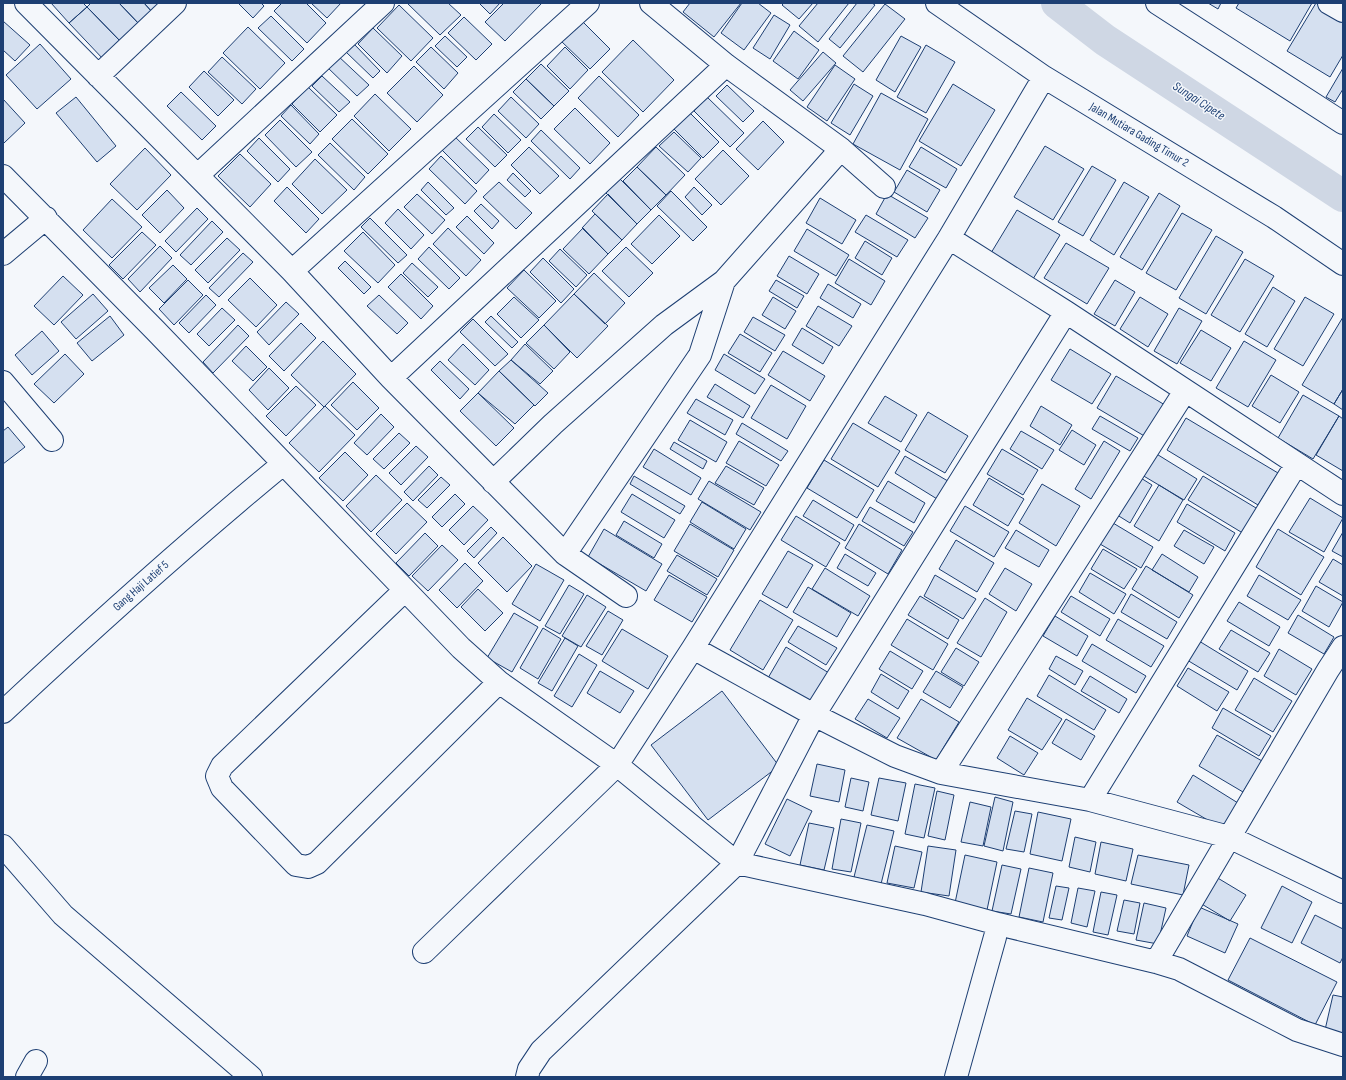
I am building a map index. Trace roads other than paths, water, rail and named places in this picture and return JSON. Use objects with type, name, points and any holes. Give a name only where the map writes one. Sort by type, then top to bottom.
[{"type":"street","points":[[26,3],[292,270],[391,378],[565,554],[626,596]]},
{"type":"street","points":[[98,76],[175,3]]},
{"type":"street","points":[[198,175],[383,3]]},
{"type":"street","points":[[292,270],[588,3]]},
{"type":"street","points":[[651,3],[726,65],[841,149],[884,187]]},
{"type":"street","name":"Jalan Mutiara Gading Timur 2","points":[[937,3],[1044,77],[1274,217],[1343,264]]},
{"type":"street","points":[[1157,3],[1343,123]]},
{"type":"street","points":[[1329,3],[1343,11]]},
{"type":"street","points":[[391,378],[726,65]]},
{"type":"street","points":[[424,952],[617,765],[693,648],[949,238],[1044,77]]},
{"type":"street","points":[[493,482],[553,424],[664,325],[724,281],[841,149]]},
{"type":"street","points":[[3,176],[46,218],[404,591],[461,648],[499,682],[617,765],[737,863],[925,904],[998,924],[1156,962],[1179,969],[1297,1030],[1343,1045]]},
{"type":"street","points":[[3,254],[46,218]]},
{"type":"street","points":[[949,238],[1066,312],[1296,465],[1343,494]]},
{"type":"street","points":[[565,554],[700,355],[724,281]]},
{"type":"street","points":[[526,1077],[529,1069],[541,1051],[737,863],[814,714],[1066,312]]},
{"type":"street","points":[[3,382],[52,440]]},
{"type":"street","points":[[941,773],[1185,391]]},
{"type":"street","name":"Gang Haji Latief 5","points":[[3,712],[83,637],[220,515],[283,464]]},
{"type":"street","points":[[1090,800],[1296,465]]},
{"type":"street","points":[[404,591],[222,766],[217,776],[222,788],[296,865],[308,867],[317,863],[499,682]]},
{"type":"street","points":[[693,648],[895,756],[941,773],[1090,800],[1229,837],[1343,892]]},
{"type":"street","points":[[1156,962],[1229,837],[1335,672],[1343,648]]},
{"type":"street","points":[[3,846],[63,915],[251,1077]]},
{"type":"street","points":[[956,1077],[995,937]]},
{"type":"waterway","name":"Sungai Cipete","points":[[1057,3],[1105,40],[1343,196]]}]
